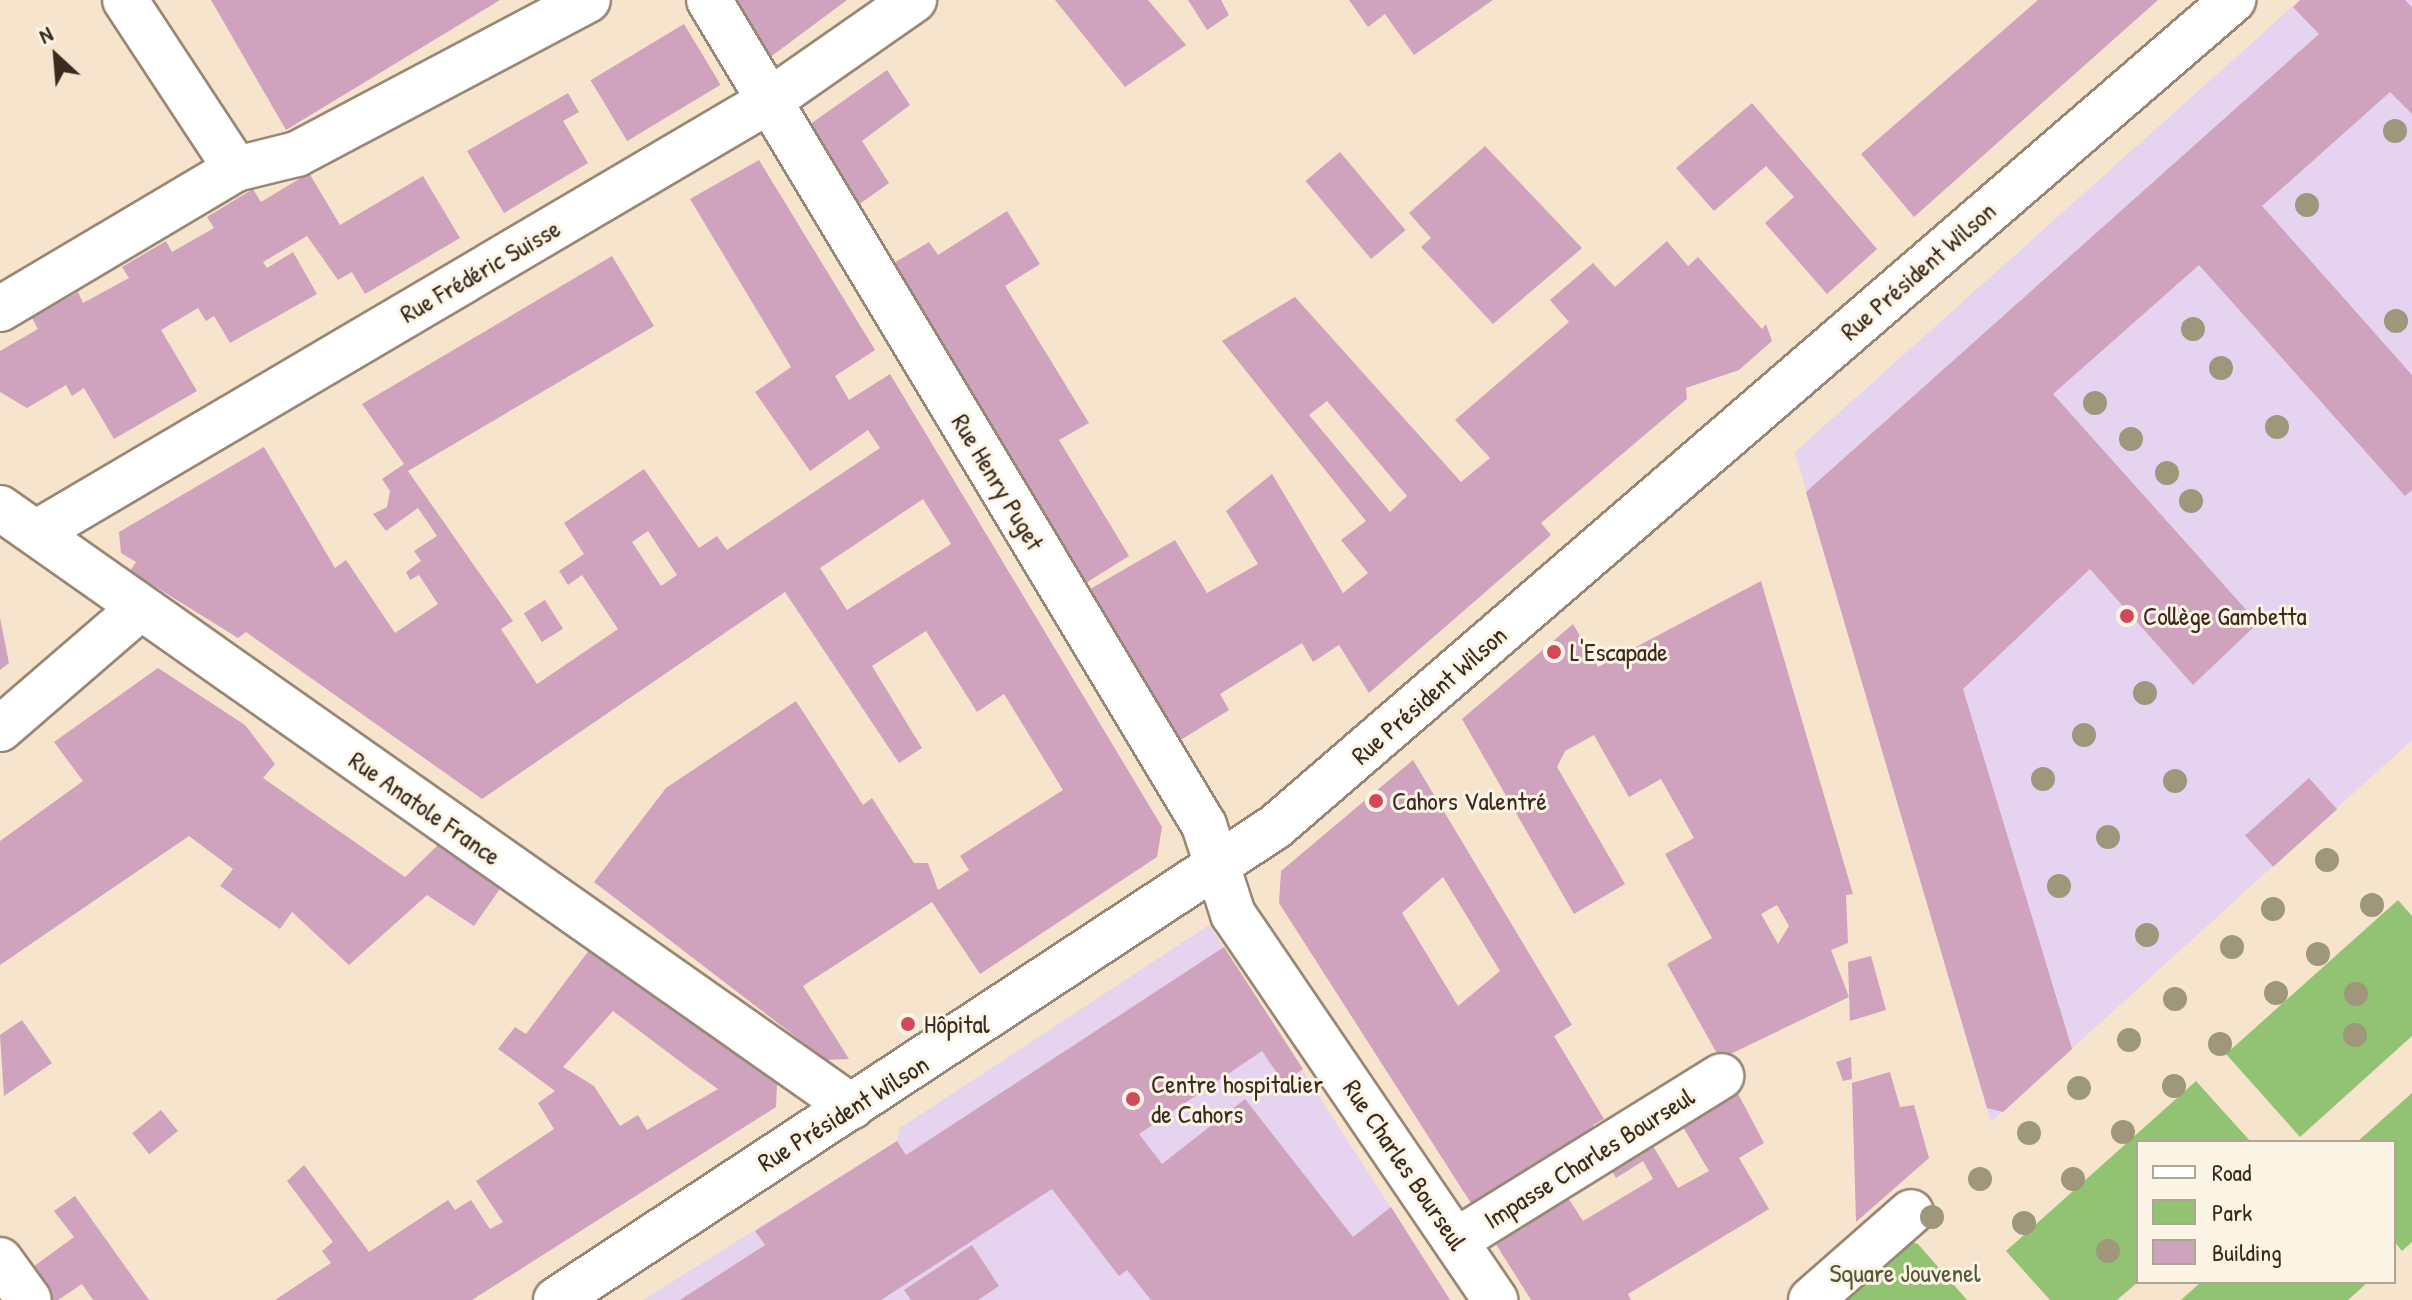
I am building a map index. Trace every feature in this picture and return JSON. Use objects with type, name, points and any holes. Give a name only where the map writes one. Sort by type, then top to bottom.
[{"type":"street","points":[[125,0],[236,169]]},
{"type":"street","points":[[0,309],[236,169],[297,154],[588,0]]},
{"type":"street","name":"Rue Henry Puget","points":[[709,0],[1223,865]]},
{"type":"street","name":"Rue Frédéric Suisse","points":[[39,531],[769,101],[914,0]]},
{"type":"street","name":"Rue Président Wilson","points":[[556,1300],[1223,865],[2233,0]]},
{"type":"street","name":"Rue Anatole France","points":[[0,508],[39,531],[140,608],[852,1107]]},
{"type":"street","points":[[0,729],[140,608]]},
{"type":"street","name":"Rue Charles Bourseul","points":[[1223,865],[1233,914],[1495,1300]]},
{"type":"street","name":"Impasse Charles Bourseul","points":[[1457,1240],[1721,1076]]},
{"type":"street","points":[[1811,1300],[1911,1212]]},
{"type":"street","points":[[0,1260],[29,1300]]},
{"type":"shaded area","name":"Collège Gambetta","points":[[2300,0],[2412,0],[2412,740],[1991,1122],[1795,452]]},
{"type":"shaded area","name":"Centre hospitalier de Cahors","points":[[1209,925],[1450,1300],[643,1300],[897,1141],[900,1128]]},
{"type":"green space","points":[[2398,900],[2412,916],[2412,1036],[2300,1137],[2226,1054]]},
{"type":"green space","points":[[2196,1081],[2249,1140],[2136,1140],[2136,1284],[2117,1300],[2050,1300],[2006,1251]]},
{"type":"green space","points":[[2412,1093],[2412,1242],[2402,1251],[2396,1244],[2396,1140],[2359,1140]]},
{"type":"green space","name":"Square Jouvenel","points":[[1903,1239],[1918,1244],[1967,1300],[1832,1300]]},
{"type":"green space","points":[[2199,1284],[2366,1284],[2348,1300],[2181,1300]]},
{"type":"building","points":[[211,0],[500,0],[286,130]]},
{"type":"building","points":[[729,0],[847,0],[765,61]]},
{"type":"building","points":[[1055,0],[1148,0],[1186,45],[1125,87]]},
{"type":"building","points":[[1188,0],[1221,0],[1229,15],[1207,30]]},
{"type":"building","points":[[1349,0],[1493,0],[1414,55],[1385,14],[1368,27]]},
{"type":"building","points":[[2038,0],[2158,0],[1914,217],[1861,154]]},
{"type":"building","points":[[2300,0],[2405,0],[2412,7],[2412,114],[2390,92],[2262,206],[2412,375],[2412,490],[2405,496],[2199,265],[2053,394],[2258,623],[2193,685],[2090,569],[1963,689],[2072,1049],[2003,1112],[1987,1108],[1806,492],[2319,34],[2293,7]]},
{"type":"building","points":[[684,24],[721,85],[627,141],[591,80]]},
{"type":"building","points":[[887,70],[910,105],[862,141],[889,183],[854,208],[806,127]]},
{"type":"building","points":[[568,93],[579,112],[563,121],[588,163],[504,213],[467,151]]},
{"type":"building","points":[[1752,103],[1877,249],[1827,294],[1765,223],[1794,197],[1766,166],[1714,211],[1676,168]]},
{"type":"building","points":[[1485,146],[1582,248],[1493,324],[1421,247],[1431,238],[1409,213]]},
{"type":"building","points":[[1340,152],[1406,230],[1371,259],[1306,181]]},
{"type":"building","points":[[759,160],[875,350],[835,376],[849,400],[890,374],[1162,827],[1157,857],[980,974],[932,902],[803,986],[849,1059],[826,1060],[594,882],[666,788],[796,701],[863,805],[872,798],[914,863],[928,863],[938,890],[969,870],[960,856],[1063,790],[1004,694],[977,712],[926,631],[872,666],[922,748],[899,763],[785,592],[482,799],[246,632],[238,638],[130,571],[136,562],[121,553],[119,532],[264,447],[335,568],[346,560],[395,633],[438,604],[419,575],[410,580],[406,572],[421,561],[414,551],[437,536],[418,508],[386,531],[373,514],[387,507],[390,491],[382,479],[404,464],[362,404],[612,256],[654,326],[408,471],[513,621],[501,629],[537,684],[618,629],[582,575],[568,585],[559,571],[584,554],[564,523],[644,469],[699,548],[717,536],[727,550],[880,448],[868,430],[810,471],[755,392],[791,367],[690,199]],"holes":[[[923,499],[951,544],[847,610],[820,568]],[[648,531],[677,575],[661,586],[632,542]]]},
{"type":"building","points":[[309,173],[340,225],[423,176],[460,238],[365,294],[352,272],[338,280],[307,236],[263,262],[267,268],[293,252],[317,294],[230,343],[214,316],[206,321],[198,308],[161,330],[197,391],[114,439],[84,388],[72,396],[66,385],[27,408],[0,392],[0,351],[38,329],[32,318],[78,292],[83,303],[129,278],[122,267],[166,241],[172,252],[214,228],[207,217],[253,189],[261,202]]},
{"type":"building","points":[[1007,211],[1040,264],[1005,286],[1089,423],[1059,440],[1129,556],[1081,586],[889,266],[929,242],[938,255]]},
{"type":"building","points":[[1667,241],[1688,266],[1698,257],[1762,329],[1766,324],[1772,341],[1739,370],[1686,388],[1687,399],[1541,523],[1551,535],[1369,693],[1339,645],[1313,662],[1302,643],[1220,694],[1229,710],[1179,741],[1085,592],[1175,540],[1207,593],[1258,564],[1226,511],[1272,474],[1343,593],[1368,573],[1341,540],[1366,521],[1222,341],[1295,297],[1461,482],[1490,458],[1455,420],[1569,322],[1550,300],[1593,263],[1615,287]],"holes":[[[1327,401],[1407,496],[1390,512],[1309,415]]]},
{"type":"building","points":[[1761,581],[1853,894],[1846,895],[1848,943],[1831,950],[1849,997],[1720,1059],[1667,964],[1712,938],[1665,854],[1694,838],[1661,779],[1629,797],[1594,735],[1565,751],[1557,767],[1625,884],[1574,914],[1462,719],[1573,624],[1598,667]],"holes":[[[1777,905],[1789,926],[1778,944],[1761,914]]]},
{"type":"building","points":[[545,600],[563,629],[542,642],[524,613]]},
{"type":"building","points":[[0,618],[9,663],[0,670]]},
{"type":"building","points":[[158,668],[245,725],[275,764],[263,778],[405,877],[440,843],[502,886],[474,926],[427,895],[349,965],[292,912],[280,929],[220,886],[233,869],[189,836],[0,965],[0,841],[83,781],[54,742]]},
{"type":"building","points":[[1413,760],[1572,1025],[1554,1036],[1604,1119],[1593,1125],[1598,1134],[1476,1211],[1279,903],[1281,871]],"holes":[[[1443,877],[1500,971],[1458,1006],[1402,913]]]},
{"type":"building","points":[[2309,778],[2337,809],[2273,867],[2245,836]]},
{"type":"building","name":"Centre hospitalier de Cahors","points":[[1224,947],[1303,1069],[1283,1082],[1262,1051],[1139,1134],[1162,1164],[1245,1099],[1353,1237],[1391,1207],[1450,1300],[1151,1300],[1127,1270],[1119,1276],[1052,1189],[881,1300],[680,1300],[765,1245],[755,1231],[897,1141],[906,1155]]},
{"type":"building","points":[[590,949],[777,1083],[776,1107],[472,1300],[275,1300],[331,1263],[322,1251],[333,1242],[287,1181],[304,1165],[369,1252],[448,1200],[455,1210],[471,1200],[490,1229],[503,1222],[476,1181],[554,1129],[538,1103],[555,1091],[498,1049],[515,1027],[526,1034]],"holes":[[[613,1011],[718,1089],[647,1130],[638,1115],[620,1126],[594,1086],[563,1067]]]},
{"type":"building","points":[[1871,956],[1886,1010],[1850,1021],[1848,962]]},
{"type":"building","points":[[22,1020],[52,1063],[4,1096],[0,1035]]},
{"type":"building","points":[[1851,1057],[1852,1079],[1843,1081],[1836,1062]]},
{"type":"building","points":[[1890,1072],[1900,1107],[1914,1105],[1929,1158],[1856,1222],[1852,1083]]},
{"type":"building","points":[[1735,1088],[1764,1143],[1739,1158],[1769,1209],[1628,1294],[1631,1300],[1531,1300],[1492,1238],[1565,1193],[1583,1221],[1653,1179],[1643,1161],[1616,1178],[1609,1166],[1650,1141],[1678,1188],[1709,1171],[1680,1122]]},
{"type":"building","points":[[161,1110],[178,1131],[149,1154],[132,1133]]},
{"type":"building","points":[[75,1196],[149,1300],[93,1300],[82,1284],[58,1300],[40,1300],[22,1275],[74,1237],[54,1211]]},
{"type":"building","points":[[972,1245],[999,1286],[978,1300],[911,1300],[904,1290]]},
{"type":"place","name":"Collège Gambetta","points":[[2127,616]]},
{"type":"place","name":"L'Escapade","points":[[1554,652]]},
{"type":"place","name":"Cahors Valentré","points":[[1376,801]]},
{"type":"place","name":"Hôpital","points":[[908,1024]]},
{"type":"place","name":"Centre hospitalier de Cahors","points":[[1133,1099]]}]
